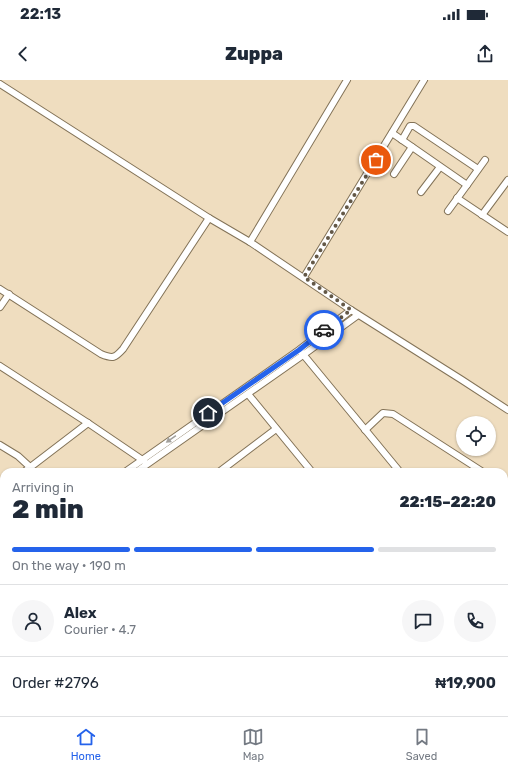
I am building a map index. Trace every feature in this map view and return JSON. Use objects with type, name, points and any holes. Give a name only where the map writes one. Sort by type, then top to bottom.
[{"type":"street","points":[[250,242],[347,80]]},
{"type":"street","points":[[304,277],[424,80]]},
{"type":"street","points":[[0,84],[209,218],[250,242],[304,277],[358,315],[508,410]]},
{"type":"street","points":[[402,140],[410,126],[414,126],[478,170]]},
{"type":"street","points":[[392,134],[467,185]]},
{"type":"street","points":[[394,174],[412,147]]},
{"type":"street","points":[[448,211],[485,160]]},
{"type":"street","points":[[422,192],[440,167]]},
{"type":"street","points":[[482,215],[508,180]]},
{"type":"street","points":[[457,198],[508,232]]},
{"type":"street","points":[[0,288],[101,354],[109,358],[114,357],[123,349],[209,218]]},
{"type":"street","points":[[0,307],[9,294]]},
{"type":"street","points":[[132,468],[144,462],[248,394],[351,310]]},
{"type":"street","points":[[139,468],[144,462],[301,352],[358,315]]},
{"type":"street","points":[[301,352],[397,468]]},
{"type":"street","points":[[0,366],[88,423],[144,462]]},
{"type":"street","points":[[248,394],[309,468]]},
{"type":"street","points":[[365,430],[383,413],[393,414],[477,468]]},
{"type":"street","points":[[0,445],[18,456],[30,467],[88,423]]},
{"type":"street","points":[[225,468],[276,429]]},
{"type":"way so far","points":[[324,330],[351,310],[304,277],[376,160]]},
{"type":"route","points":[[208,413],[299,350],[324,330]]}]
